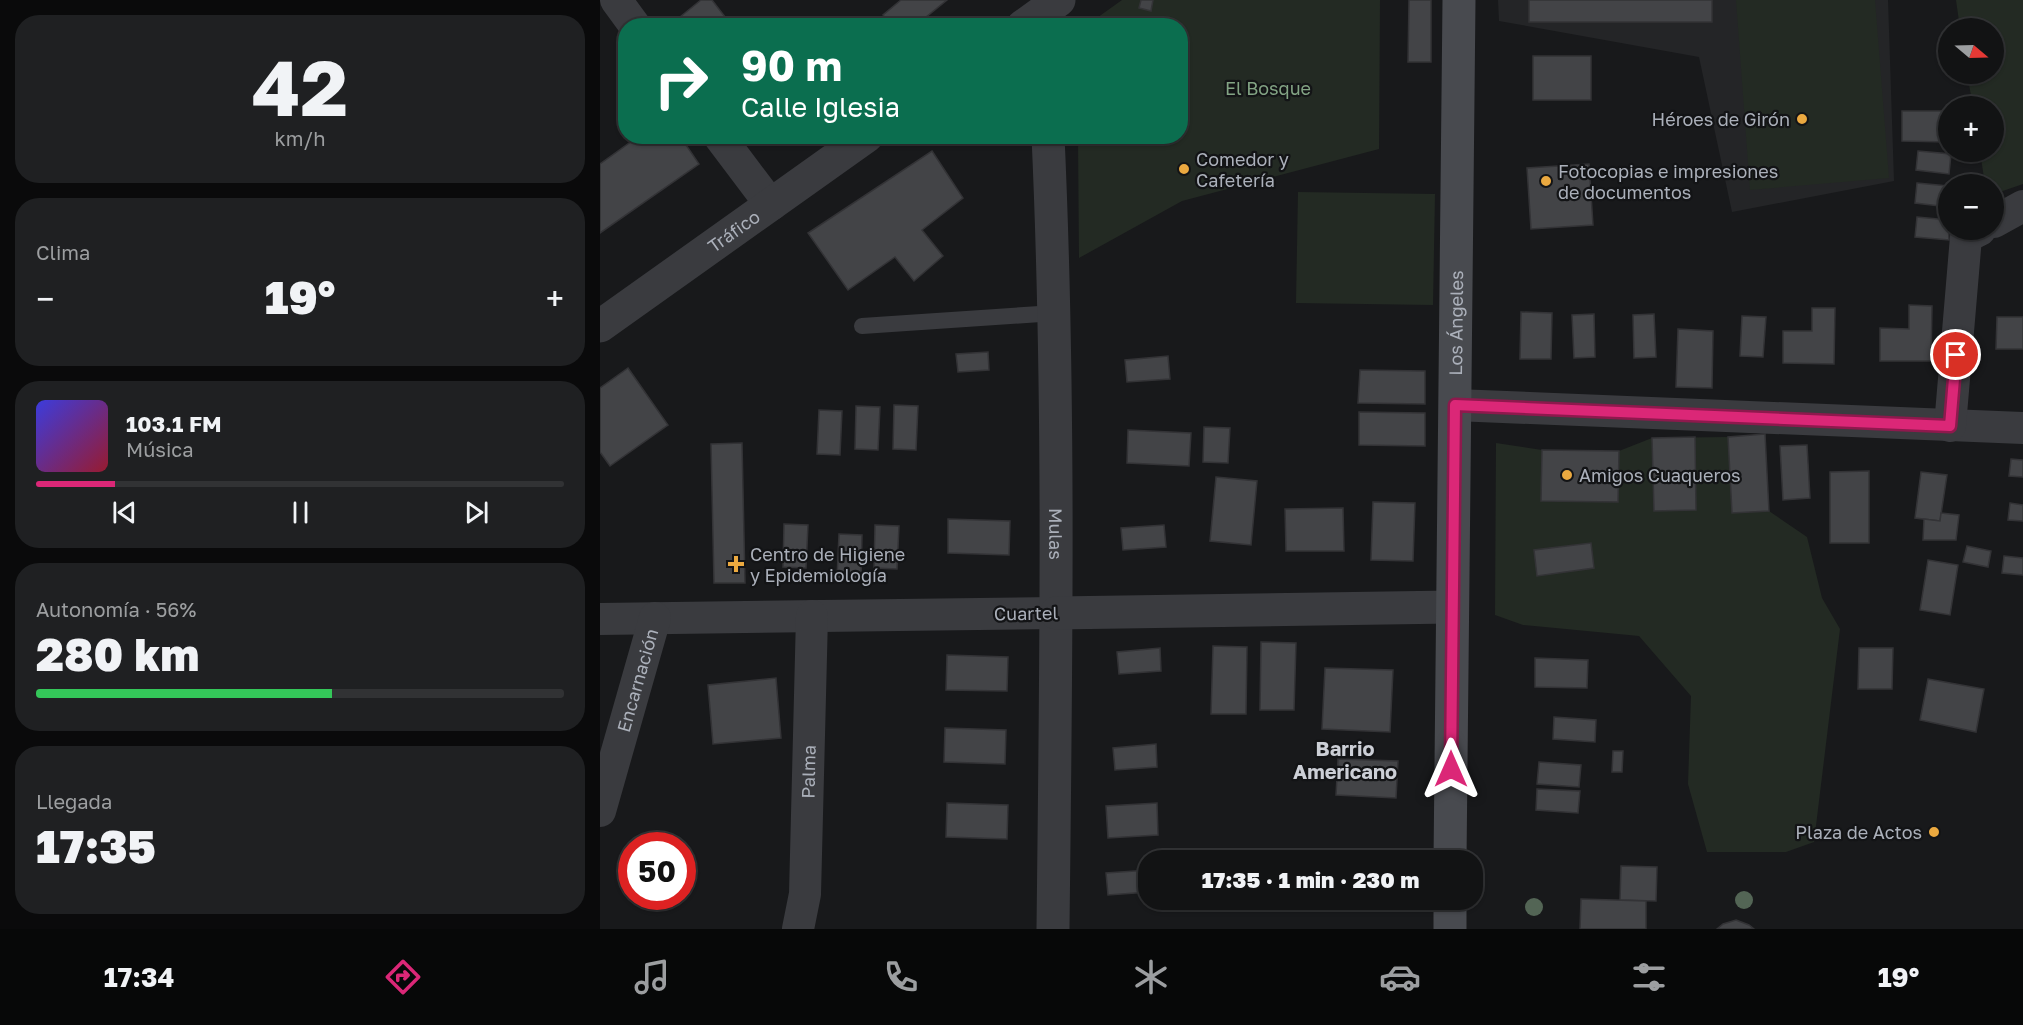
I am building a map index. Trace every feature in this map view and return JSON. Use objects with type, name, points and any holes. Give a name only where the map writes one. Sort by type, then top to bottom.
[{"type":"main road","name":"Los Ángeles","points":[[1450,850],[1459,0]]},
{"type":"main road","points":[[1450,910],[1450,929]]},
{"type":"street","points":[[616,0],[629,18]]},
{"type":"street","points":[[725,144],[771,205]]},
{"type":"street","name":"Tráfico","points":[[600,326],[856,144]]},
{"type":"street","name":"Mulas","points":[[1048,144],[1055,314],[1056,613],[1053,929]]},
{"type":"street","points":[[2004,216],[2023,206]]},
{"type":"street","points":[[1950,426],[1966,240]]},
{"type":"street","points":[[1455,405],[2023,428]]},
{"type":"street","name":"Cuartel","points":[[600,619],[1452,607]]},
{"type":"street","name":"Palma","points":[[798,929],[805,894],[812,616]]},
{"type":"street","name":"Encarnación","points":[[600,811],[655,618]]},
{"type":"lane","points":[[862,326],[1055,314]]},
{"type":"shaded area","name":"Héroes de Girón","points":[[1498,0],[1888,0],[1894,181],[1732,212],[1699,57],[1499,21]]},
{"type":"green space","name":"El Bosque","points":[[1122,0],[1380,0],[1379,149],[1182,201],[1079,258],[1078,144],[1188,144],[1188,18],[1097,18]]},
{"type":"green space","points":[[1736,0],[1875,0],[1889,178],[1750,190]]},
{"type":"green space","points":[[1956,0],[2023,0],[2023,184],[2004,191],[2004,174],[1983,174],[1982,162],[2004,162],[2004,96],[1971,96],[1969,84],[2004,84],[2004,18],[1959,18]]},
{"type":"green space","points":[[1298,192],[1435,194],[1433,305],[1296,303]]},
{"type":"green space","points":[[1728,437],[1732,513],[1769,511],[1807,537],[1822,598],[1840,629],[1814,842],[1786,852],[1707,852],[1688,784],[1691,696],[1639,636],[1523,625],[1495,615],[1496,443],[1542,450],[1541,501],[1618,502],[1619,451],[1652,438]]},
{"type":"building","points":[[701,0],[712,0],[726,18],[679,18]]},
{"type":"building","points":[[901,0],[947,0],[925,18],[885,18],[883,15]]},
{"type":"building","points":[[1141,0],[1153,0],[1151,11],[1139,8]]},
{"type":"building","points":[[1409,0],[1431,0],[1431,62],[1408,62]]},
{"type":"building","points":[[1529,0],[1712,0],[1712,22],[1529,22]]},
{"type":"building","points":[[1533,56],[1591,56],[1591,100],[1533,100]]},
{"type":"building","points":[[1902,111],[1938,111],[1938,142],[1902,141]]},
{"type":"building","points":[[628,144],[685,144],[699,164],[600,233],[600,164]]},
{"type":"building","points":[[932,151],[963,198],[922,230],[943,256],[914,281],[895,257],[848,290],[808,233]]},
{"type":"building","points":[[1918,151],[1938,153],[1938,162],[1950,162],[1949,174],[1916,170]]},
{"type":"building","points":[[1589,164],[1593,225],[1531,229],[1527,168]]},
{"type":"building","points":[[1917,183],[1938,185],[1938,206],[1915,203]]},
{"type":"building","points":[[1917,217],[1938,219],[1938,239],[1915,237]]},
{"type":"building","points":[[1909,305],[1932,306],[1931,361],[1880,361],[1880,328],[1909,329]]},
{"type":"building","points":[[1812,308],[1835,308],[1834,364],[1783,363],[1783,331],[1812,331]]},
{"type":"building","points":[[1521,312],[1552,313],[1551,359],[1520,359]]},
{"type":"building","points":[[1594,314],[1595,357],[1574,358],[1572,315]]},
{"type":"building","points":[[1654,314],[1656,357],[1634,358],[1633,315]]},
{"type":"building","points":[[1742,316],[1766,317],[1763,357],[1740,356]]},
{"type":"building","points":[[1997,317],[2023,317],[2023,349],[1996,349]]},
{"type":"building","points":[[1678,329],[1713,331],[1712,388],[1676,387]]},
{"type":"building","points":[[988,352],[989,370],[958,372],[956,354]]},
{"type":"building","points":[[1168,356],[1170,379],[1127,382],[1125,360]]},
{"type":"building","points":[[628,368],[668,425],[610,466],[600,452],[600,388]]},
{"type":"building","points":[[1360,370],[1425,371],[1425,404],[1358,403]]},
{"type":"building","points":[[894,405],[918,406],[916,450],[893,449]]},
{"type":"building","points":[[856,406],[880,407],[878,450],[855,449]]},
{"type":"building","points":[[819,410],[842,411],[840,455],[817,454]]},
{"type":"building","points":[[1359,412],[1425,413],[1425,446],[1359,445]]},
{"type":"building","points":[[1204,427],[1230,428],[1228,463],[1203,462]]},
{"type":"building","points":[[1128,430],[1191,433],[1189,466],[1127,463]]},
{"type":"building","points":[[1765,434],[1769,511],[1732,513],[1728,437]]},
{"type":"building","points":[[1695,437],[1696,510],[1654,511],[1652,438]]},
{"type":"building","points":[[742,443],[745,583],[714,583],[711,444]]},
{"type":"building","points":[[1807,445],[1810,498],[1783,500],[1780,446]]},
{"type":"building","points":[[1542,450],[1619,451],[1618,502],[1541,501]]},
{"type":"building","points":[[2011,459],[2023,460],[2023,477],[2009,476]]},
{"type":"building","points":[[1869,471],[1869,543],[1830,543],[1830,472]]},
{"type":"building","points":[[1921,472],[1947,475],[1940,521],[1915,518]]},
{"type":"building","points":[[1216,477],[1257,481],[1251,545],[1210,541]]},
{"type":"building","points":[[1373,502],[1415,503],[1413,561],[1371,560]]},
{"type":"building","points":[[2010,503],[2023,505],[2023,521],[2008,520]]},
{"type":"building","points":[[1343,508],[1344,551],[1286,551],[1285,509]]},
{"type":"building","points":[[1941,513],[1959,515],[1956,540],[1923,540],[1924,519],[1940,521]]},
{"type":"building","points":[[948,519],[1010,521],[1009,555],[948,553]]},
{"type":"building","points":[[784,524],[808,525],[806,568],[783,567]]},
{"type":"building","points":[[875,525],[899,526],[897,569],[874,568]]},
{"type":"building","points":[[1164,525],[1166,547],[1123,550],[1121,528]]},
{"type":"building","points":[[839,534],[862,535],[861,579],[837,578]]},
{"type":"building","points":[[1591,543],[1594,568],[1537,576],[1534,550]]},
{"type":"building","points":[[1967,546],[1991,551],[1988,567],[1963,562]]},
{"type":"building","points":[[2004,556],[2023,558],[2023,575],[2002,573]]},
{"type":"building","points":[[1928,560],[1958,565],[1950,615],[1920,610]]},
{"type":"building","points":[[1261,642],[1296,643],[1294,710],[1260,710]]},
{"type":"building","points":[[1213,646],[1247,647],[1246,714],[1211,714]]},
{"type":"building","points":[[1160,648],[1161,671],[1119,674],[1117,652]]},
{"type":"building","points":[[1859,648],[1893,648],[1892,689],[1858,689]]},
{"type":"building","points":[[947,655],[1008,657],[1007,691],[946,690]]},
{"type":"building","points":[[1535,658],[1588,660],[1587,688],[1535,687]]},
{"type":"building","points":[[1325,668],[1393,670],[1390,732],[1322,729]]},
{"type":"building","points":[[776,678],[781,738],[713,744],[708,685]]},
{"type":"building","points":[[1928,679],[1984,689],[1976,732],[1920,720]]},
{"type":"building","points":[[1554,717],[1596,720],[1595,742],[1553,739]]},
{"type":"building","points":[[945,728],[1006,730],[1005,764],[944,762]]},
{"type":"building","points":[[1156,744],[1157,767],[1115,770],[1113,748]]},
{"type":"building","points":[[1613,751],[1623,751],[1622,772],[1612,772]]},
{"type":"building","points":[[1338,759],[1398,761],[1396,798],[1336,795]]},
{"type":"building","points":[[1539,762],[1581,765],[1579,787],[1537,784]]},
{"type":"building","points":[[1537,789],[1580,791],[1578,813],[1536,810]]},
{"type":"building","points":[[947,803],[1008,805],[1007,839],[946,837]]},
{"type":"building","points":[[1157,803],[1158,835],[1108,838],[1106,806]]},
{"type":"building","points":[[1621,866],[1657,867],[1656,901],[1620,900]]},
{"type":"building","points":[[1138,871],[1138,893],[1108,895],[1106,873]]},
{"type":"building","points":[[1581,899],[1646,901],[1646,929],[1580,929]]},
{"type":"building","points":[[1736,920],[1754,929],[1717,929],[1723,924]]},
{"type":"place","name":"Héroes de Girón","points":[[1802,119]]},
{"type":"place","name":"Comedor y Cafetería","points":[[1184,169]]},
{"type":"place","name":"Fotocopias e impresiones de documentos","points":[[1546,181]]},
{"type":"place","name":"Amigos Cuaqueros","points":[[1567,475]]},
{"type":"place","name":"Centro de Higiene y Epidemiología","points":[[736,564]]},
{"type":"place","name":"Plaza de Actos","points":[[1934,832]]},
{"type":"district","name":"Barrio Americano","points":[[1345,760]]},
{"type":"route","points":[[1451,769],[1455,405],[1950,426],[1956,355]]}]
